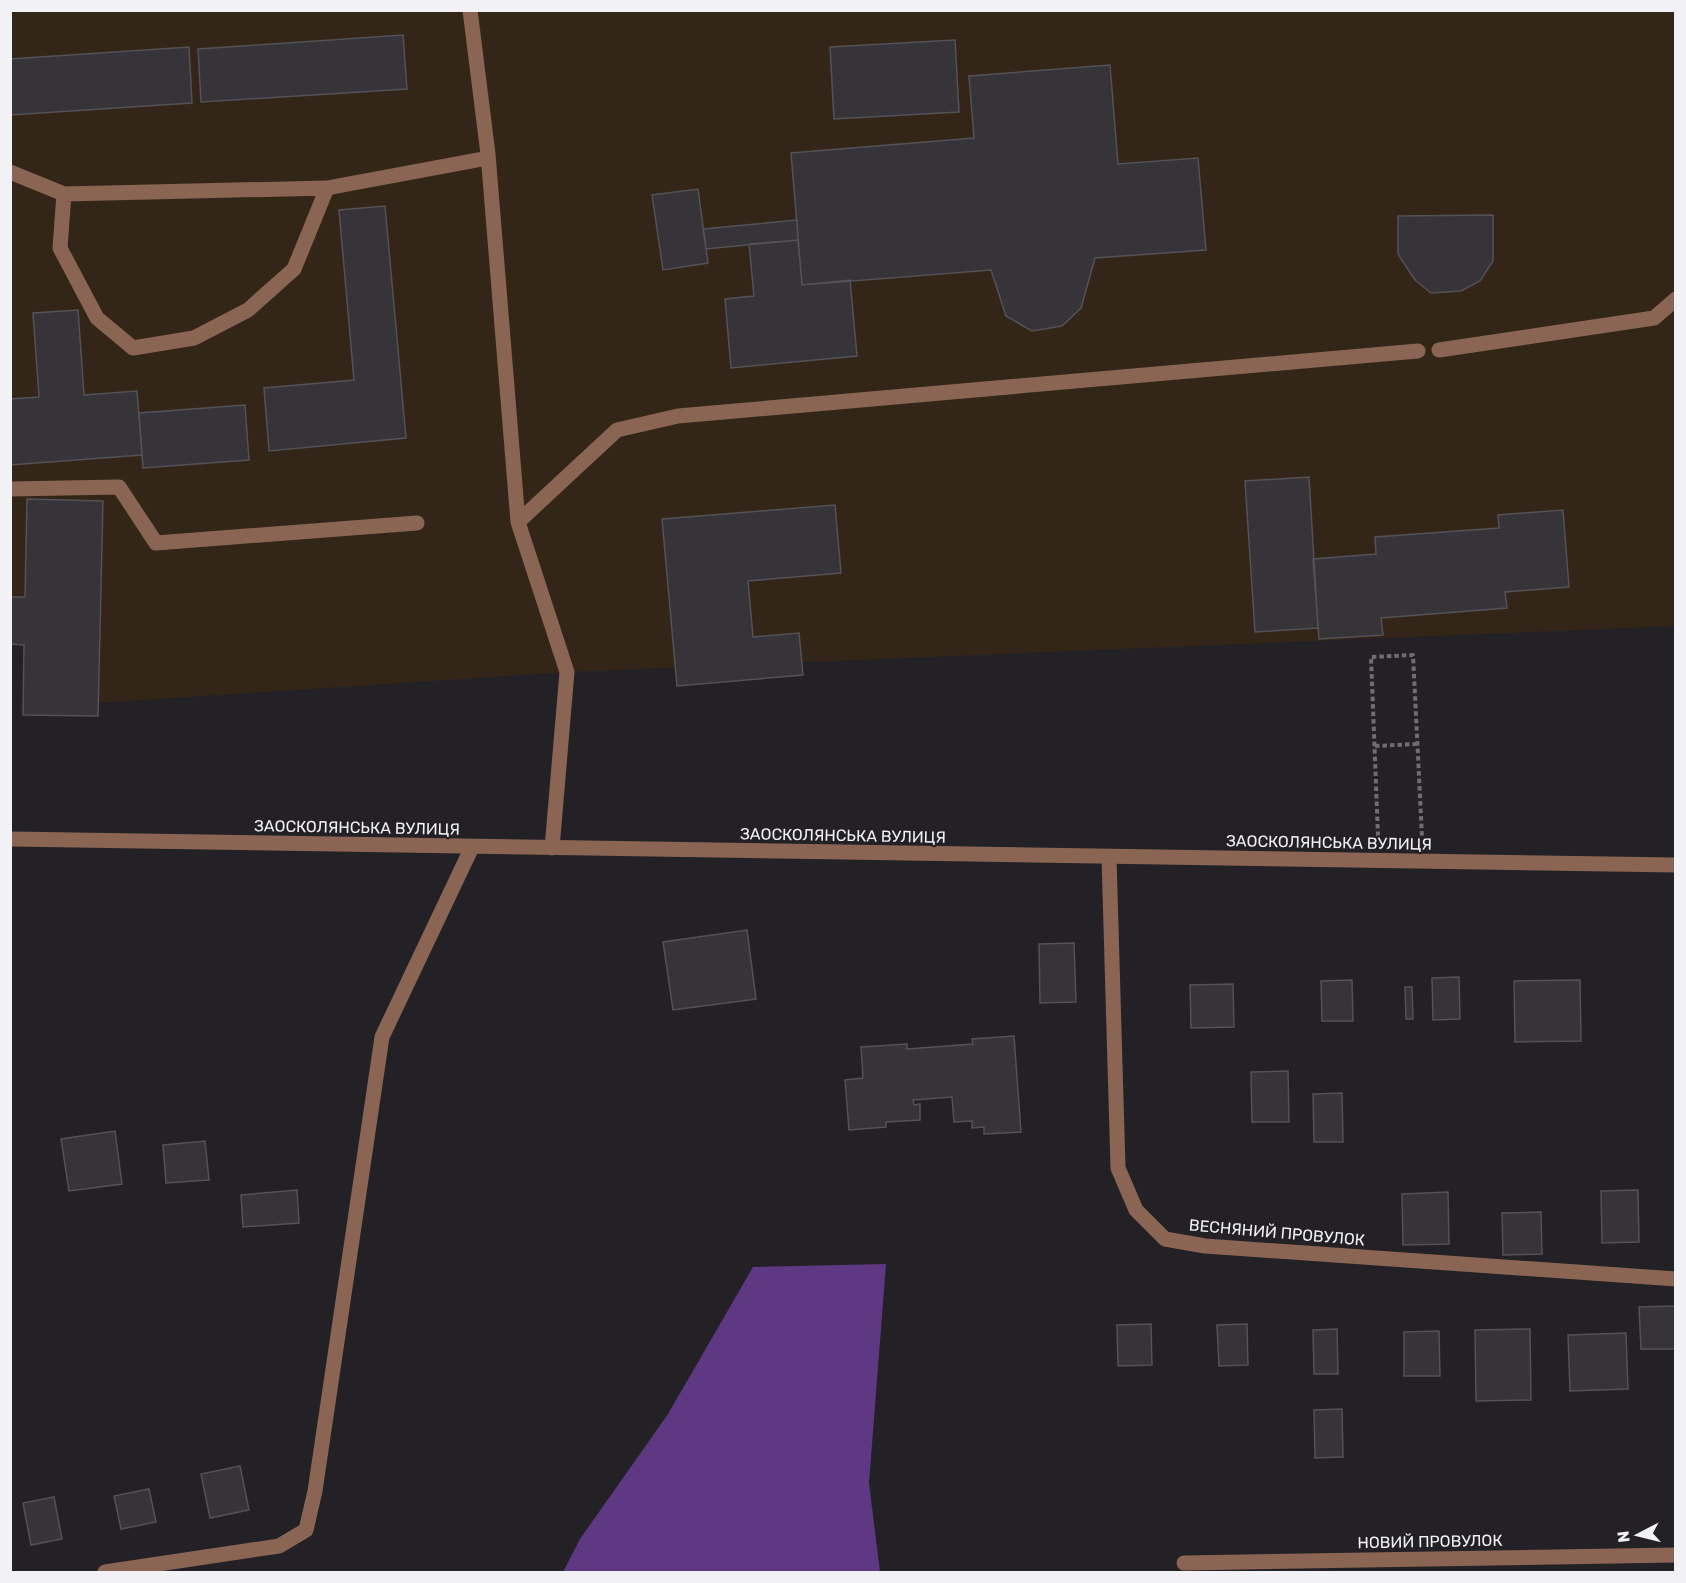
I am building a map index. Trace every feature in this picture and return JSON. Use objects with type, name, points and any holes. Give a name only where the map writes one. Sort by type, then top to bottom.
[{"type":"street","points":[[470,10],[488,158],[518,522],[567,672],[552,848]]},
{"type":"street","points":[[10,172],[64,194],[327,188],[488,158]]},
{"type":"street","points":[[64,194],[60,248],[97,318],[133,348],[195,338],[248,310],[294,269],[327,188]]},
{"type":"street","points":[[1439,350],[1654,318],[1676,299]]},
{"type":"street","points":[[518,522],[617,430],[678,416],[1418,351]]},
{"type":"street","points":[[10,489],[118,487],[156,543],[417,524]]},
{"type":"street","name":"ЗАОСКОЛЯНСЬКА ВУЛИЦЯ","points":[[10,839],[1676,865]]},
{"type":"street","points":[[105,1572],[279,1546],[306,1530],[315,1491],[382,1037],[472,847]]},
{"type":"street","name":"ВЕСНЯНИЙ ПРОВУЛОК","points":[[1109,857],[1118,1168],[1136,1210],[1165,1239],[1205,1246],[1676,1279]]},
{"type":"street","name":"НОВИЙ ПРОВУЛОК","points":[[1184,1563],[1676,1555]]},
{"type":"path","points":[[1379,861],[1371,657],[1413,655],[1424,861]]},
{"type":"path","points":[[1375,746],[1417,744]]},
{"type":"shaded area","points":[[11,11],[1675,11],[1675,626],[567,672],[52,706],[52,633],[11,631]]},
{"type":"shaded area","points":[[886,1264],[869,1483],[880,1572],[563,1572],[580,1539],[668,1414],[753,1267]]},
{"type":"building","points":[[403,35],[407,89],[201,102],[198,49]]},
{"type":"building","points":[[955,40],[959,112],[834,119],[830,47]]},
{"type":"building","points":[[189,47],[192,103],[10,115],[10,59]]},
{"type":"building","points":[[1110,65],[1118,164],[1198,158],[1206,250],[1095,258],[1081,308],[1062,326],[1032,331],[1006,316],[991,270],[802,285],[791,153],[974,138],[969,76]]},
{"type":"building","points":[[698,189],[708,263],[663,270],[652,195]]},
{"type":"building","points":[[385,206],[406,438],[269,451],[264,388],[354,380],[339,210]]},
{"type":"building","points":[[1493,215],[1493,261],[1480,281],[1461,291],[1431,293],[1415,280],[1398,254],[1398,216]]},
{"type":"building","points":[[797,220],[798,240],[706,249],[703,229]]},
{"type":"building","points":[[798,240],[802,285],[850,280],[857,356],[731,368],[725,299],[754,296],[749,244]]},
{"type":"building","points":[[78,310],[84,395],[137,391],[142,455],[10,465],[10,399],[39,397],[33,313]]},
{"type":"building","points":[[245,405],[249,460],[143,468],[139,413]]},
{"type":"building","points":[[1309,477],[1318,628],[1255,632],[1245,481]]},
{"type":"building","points":[[27,499],[103,501],[98,716],[23,715],[24,645],[10,644],[10,597],[25,597]]},
{"type":"building","points":[[835,505],[841,573],[748,581],[753,637],[799,633],[803,675],[677,686],[662,519]]},
{"type":"building","points":[[1563,510],[1569,587],[1505,592],[1507,608],[1381,618],[1383,635],[1319,639],[1313,559],[1376,554],[1375,537],[1499,528],[1498,515]]},
{"type":"building","points":[[747,930],[756,999],[673,1010],[663,942]]},
{"type":"building","points":[[1074,943],[1076,1002],[1040,1003],[1039,944]]},
{"type":"building","points":[[1459,977],[1460,1019],[1433,1020],[1432,978]]},
{"type":"building","points":[[1352,980],[1353,1021],[1322,1021],[1321,981]]},
{"type":"building","points":[[1580,980],[1581,1041],[1515,1042],[1514,981]]},
{"type":"building","points":[[1233,984],[1234,1027],[1191,1028],[1190,985]]},
{"type":"building","points":[[1405,987],[1412,987],[1413,1019],[1406,1019]]},
{"type":"building","points":[[1014,1036],[1021,1132],[984,1134],[984,1127],[972,1128],[972,1121],[954,1122],[952,1097],[913,1100],[914,1105],[920,1104],[920,1120],[886,1122],[886,1127],[849,1130],[845,1080],[863,1078],[861,1047],[907,1044],[907,1049],[973,1044],[972,1039]]},
{"type":"building","points":[[1288,1071],[1289,1122],[1252,1122],[1251,1072]]},
{"type":"building","points":[[1342,1093],[1343,1142],[1314,1142],[1313,1094]]},
{"type":"building","points":[[115,1131],[122,1184],[69,1191],[61,1139]]},
{"type":"building","points":[[205,1141],[209,1180],[166,1183],[163,1145]]},
{"type":"building","points":[[297,1190],[299,1223],[243,1227],[241,1195]]},
{"type":"building","points":[[1638,1190],[1639,1242],[1602,1243],[1601,1191]]},
{"type":"building","points":[[1448,1192],[1449,1244],[1403,1245],[1402,1194]]},
{"type":"building","points":[[1541,1212],[1542,1254],[1503,1255],[1502,1213]]},
{"type":"building","points":[[1676,1306],[1676,1349],[1641,1349],[1639,1307]]},
{"type":"building","points":[[1151,1324],[1152,1365],[1118,1366],[1117,1325]]},
{"type":"building","points":[[1247,1324],[1248,1365],[1219,1366],[1217,1325]]},
{"type":"building","points":[[1337,1329],[1338,1374],[1314,1374],[1313,1330]]},
{"type":"building","points":[[1530,1329],[1531,1400],[1476,1401],[1475,1330]]},
{"type":"building","points":[[1439,1331],[1440,1376],[1404,1376],[1404,1332]]},
{"type":"building","points":[[1626,1333],[1628,1389],[1570,1391],[1568,1335]]},
{"type":"building","points":[[1342,1409],[1343,1457],[1315,1458],[1314,1410]]},
{"type":"building","points":[[240,1466],[249,1510],[210,1518],[201,1474]]},
{"type":"building","points":[[149,1489],[156,1522],[121,1529],[114,1496]]},
{"type":"building","points":[[54,1497],[62,1539],[31,1545],[23,1503]]}]
